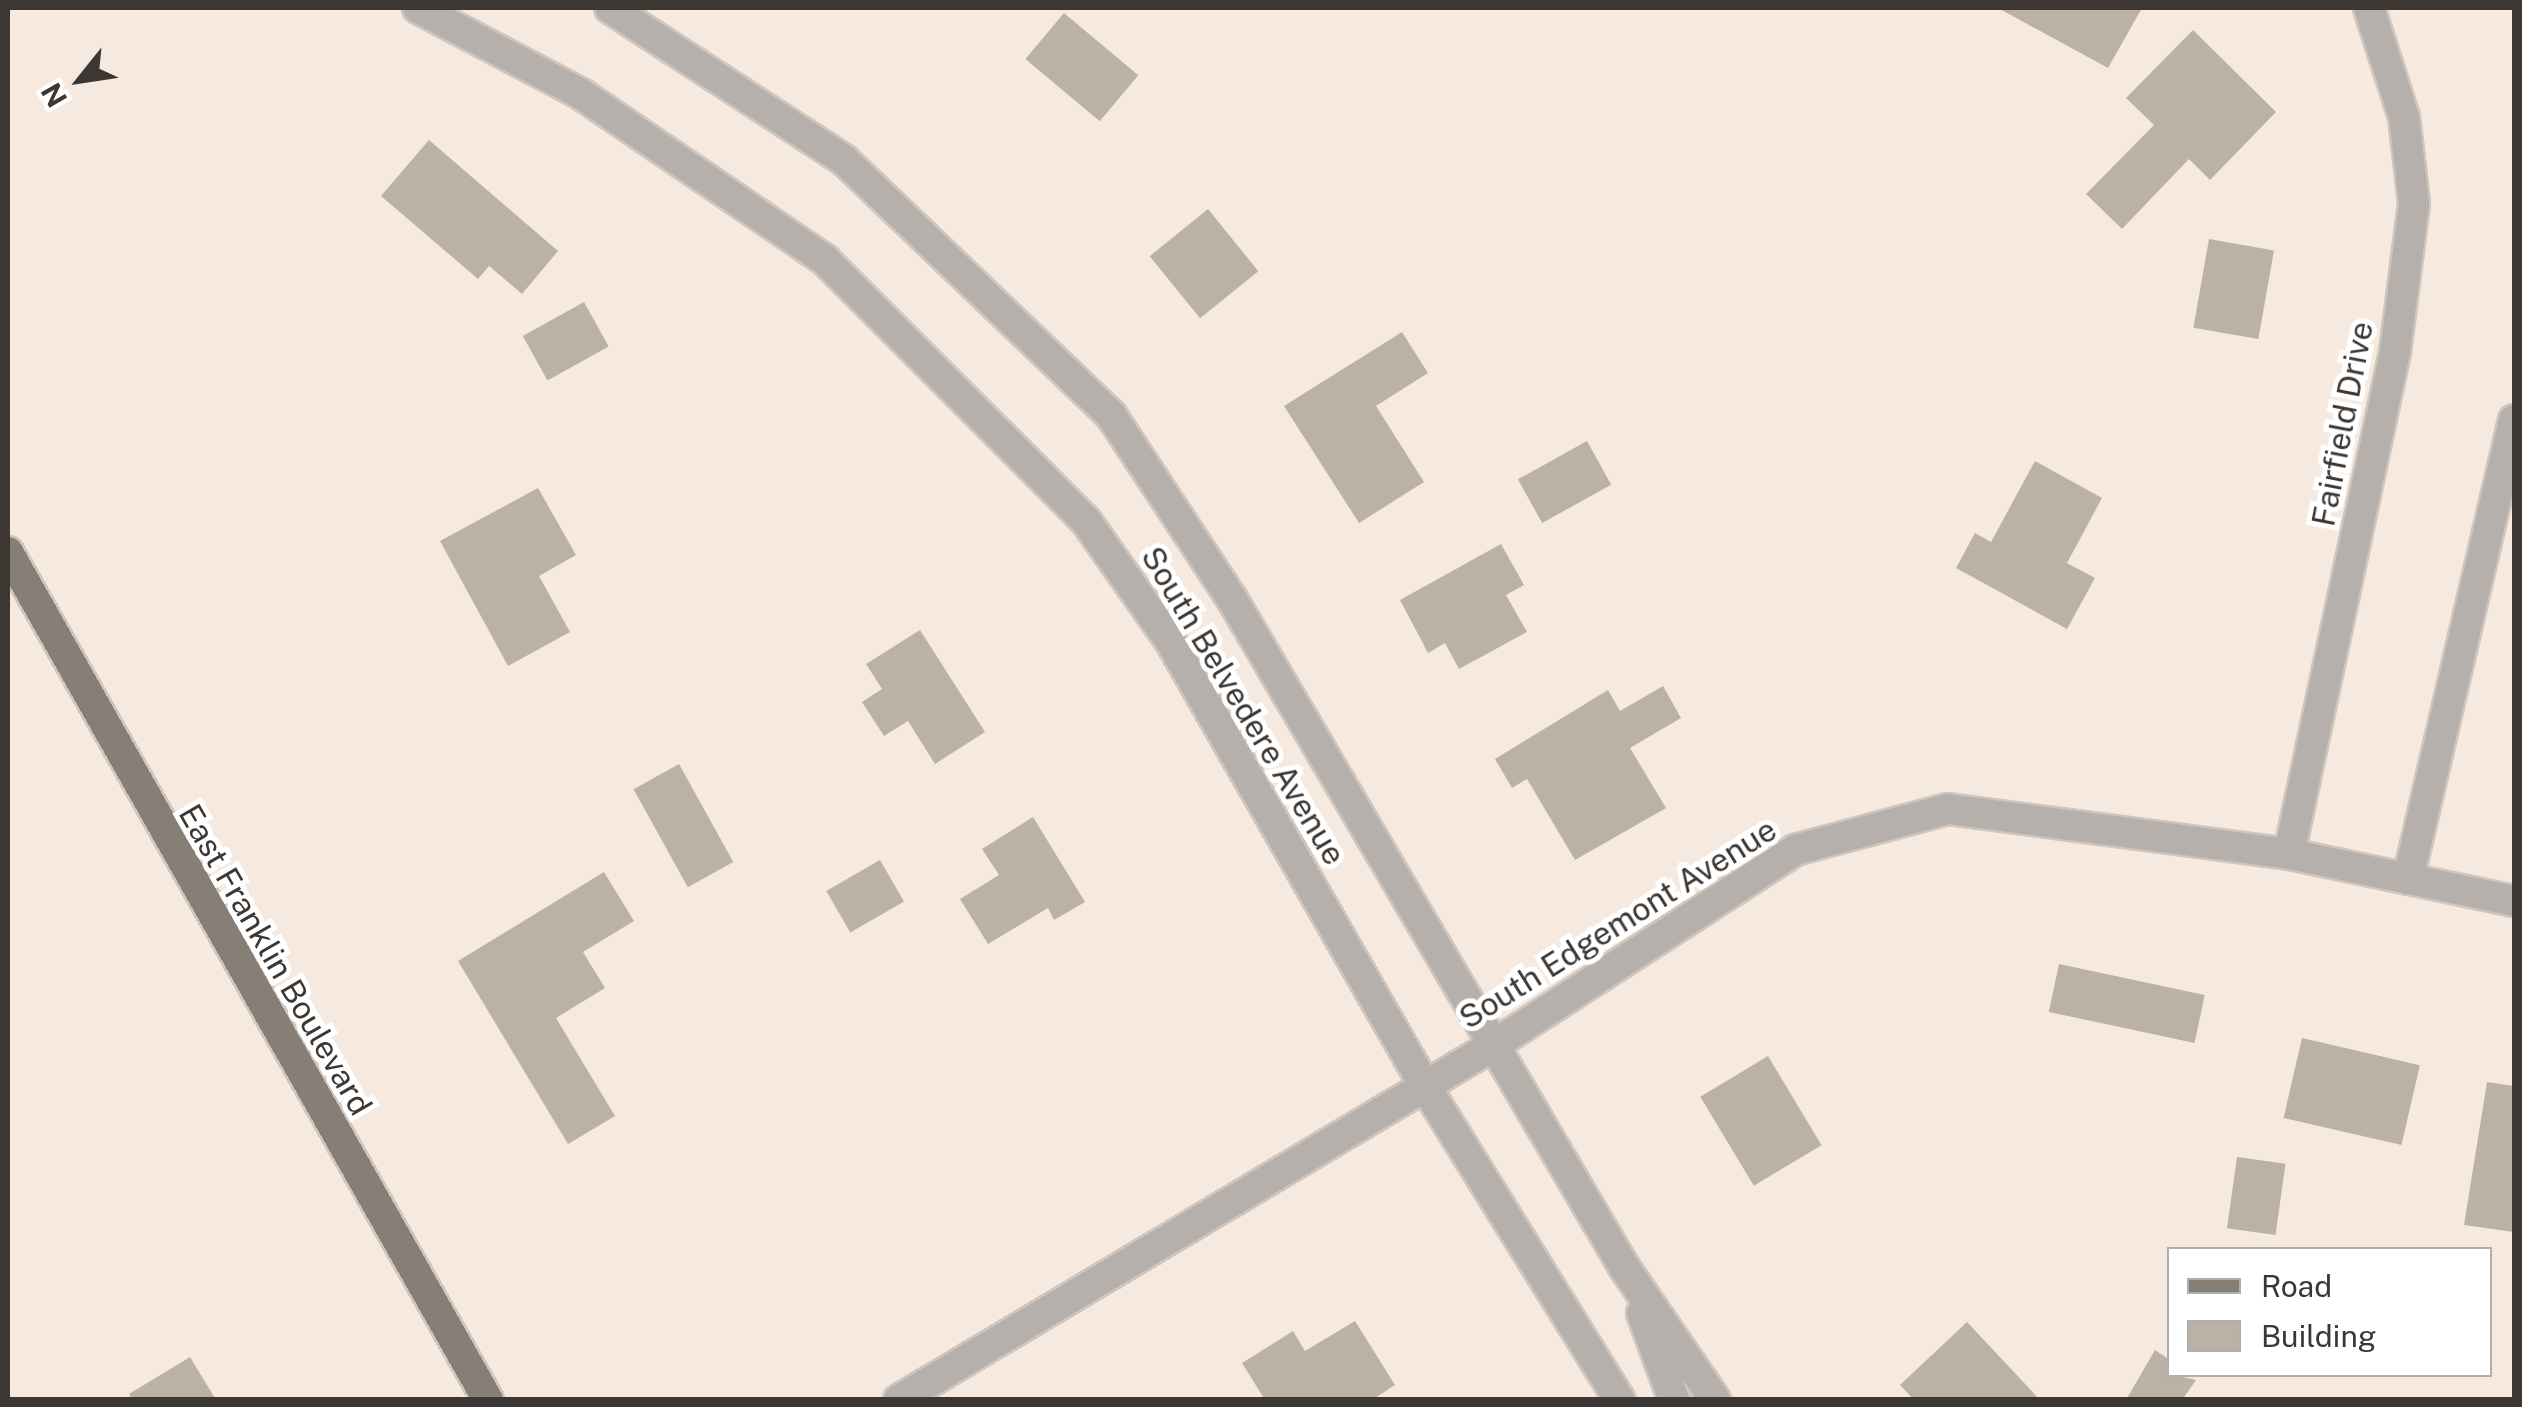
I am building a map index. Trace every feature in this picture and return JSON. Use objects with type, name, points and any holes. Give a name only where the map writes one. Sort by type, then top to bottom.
[{"type":"main road","name":"East Franklin Boulevard","points":[[8,552],[488,1400]]},
{"type":"street","name":"South Belvedere Avenue","points":[[418,8],[706,173],[825,260],[986,412],[1086,521],[1171,642],[1425,1086],[1620,1400]]},
{"type":"street","name":"South Belvedere Avenue","points":[[610,8],[844,160],[1111,415],[1232,600],[1624,1267],[1715,1400]]},
{"type":"street","name":"Fairfield Drive","points":[[2289,854],[2394,352],[2414,202],[2404,117],[2369,8]]},
{"type":"street","points":[[2408,879],[2514,420]]},
{"type":"street","name":"South Edgemont Avenue","points":[[899,1400],[1494,1044],[1795,850],[1948,809],[2289,854],[2514,900]]},
{"type":"street","points":[[1624,1267],[1674,1400]]},
{"type":"building","points":[[1998,8],[2142,8],[2108,68]]},
{"type":"building","points":[[1064,13],[1138,75],[1100,121],[1025,59]]},
{"type":"building","points":[[2193,30],[2276,112],[2210,180],[2189,159],[2122,229],[2086,194],[2154,125],[2126,98]]},
{"type":"building","points":[[429,140],[558,251],[522,294],[489,266],[478,279],[381,196]]},
{"type":"building","points":[[1208,209],[1258,271],[1200,318],[1150,256]]},
{"type":"building","points":[[2209,239],[2274,250],[2258,339],[2193,328]]},
{"type":"building","points":[[584,302],[609,347],[548,381],[523,336]]},
{"type":"building","points":[[1402,332],[1428,373],[1376,406],[1424,482],[1359,523],[1284,406]]},
{"type":"building","points":[[1587,441],[1611,485],[1542,523],[1518,479]]},
{"type":"building","points":[[2035,461],[2102,498],[2067,563],[2095,578],[2067,629],[1956,568],[1975,533],[1991,542]]},
{"type":"building","points":[[538,488],[576,555],[539,576],[570,632],[508,666],[440,541]]},
{"type":"building","points":[[1501,544],[1524,585],[1506,595],[1527,632],[1459,669],[1445,643],[1428,653],[1400,600]]},
{"type":"building","points":[[920,630],[985,732],[935,764],[908,721],[884,736],[862,702],[882,689],[866,664]]},
{"type":"building","points":[[1663,686],[1681,718],[1630,748],[1666,808],[1575,860],[1527,779],[1512,788],[1495,759],[1608,690],[1620,711]]},
{"type":"building","points":[[679,764],[733,862],[688,887],[634,789]]},
{"type":"building","points":[[1033,817],[1085,902],[1054,920],[1048,908],[988,944],[960,899],[999,875],[982,849]]},
{"type":"building","points":[[880,860],[904,902],[850,933],[826,891]]},
{"type":"building","points":[[604,872],[634,921],[583,952],[605,988],[556,1018],[615,1116],[568,1144],[458,961]]},
{"type":"building","points":[[2059,964],[2205,995],[2195,1043],[2049,1012]]},
{"type":"building","points":[[2302,1038],[2420,1065],[2401,1145],[2284,1118]]},
{"type":"building","points":[[1768,1056],[1822,1145],[1754,1186],[1700,1097]]},
{"type":"building","points":[[2487,1082],[2514,1086],[2514,1232],[2464,1225]]},
{"type":"building","points":[[2237,1157],[2286,1164],[2276,1235],[2227,1228]]},
{"type":"building","points":[[1355,1321],[1395,1385],[1372,1400],[1265,1400],[1242,1363],[1293,1331],[1305,1351]]},
{"type":"building","points":[[1967,1322],[2040,1400],[1914,1400],[1900,1385]]},
{"type":"building","points":[[2155,1350],[2167,1358],[2167,1377],[2196,1380],[2182,1400],[2126,1400]]},
{"type":"building","points":[[190,1357],[216,1400],[133,1400],[129,1394]]}]
